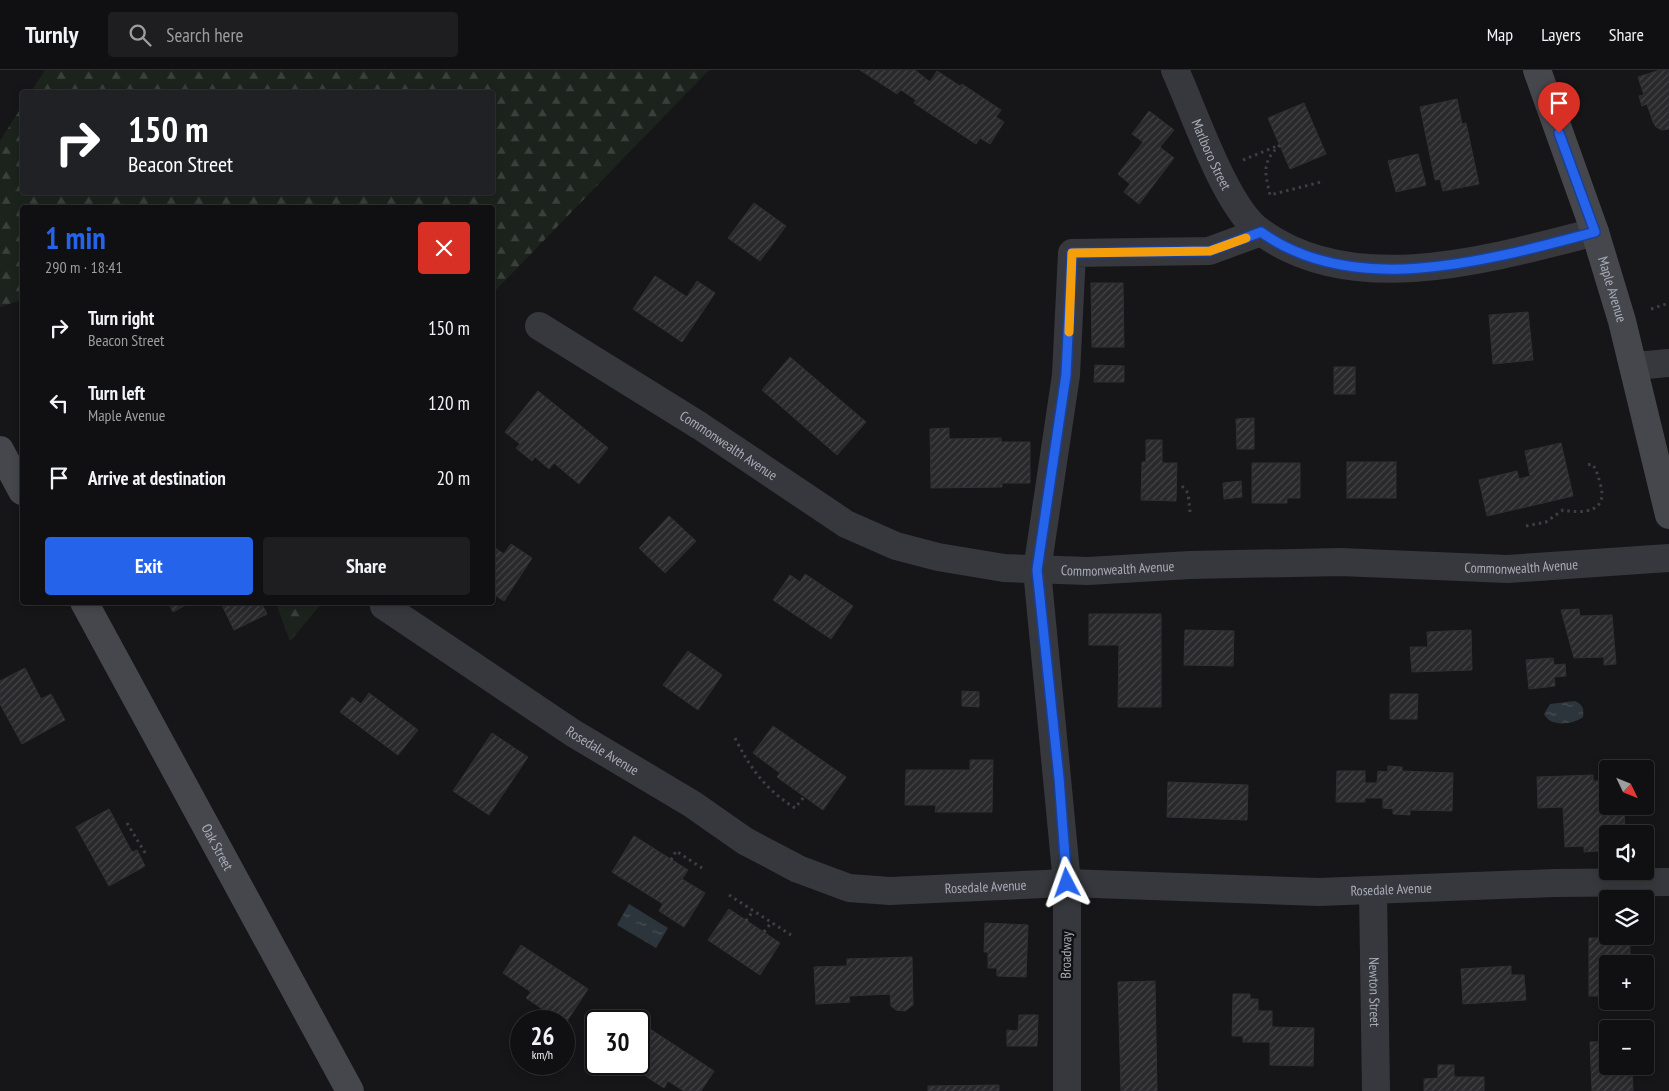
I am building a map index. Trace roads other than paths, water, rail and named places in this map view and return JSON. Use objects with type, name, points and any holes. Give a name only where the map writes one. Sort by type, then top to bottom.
[{"type":"street","name":"Marlboro Street","points":[[1175,70],[1236,206],[1253,227],[1280,244],[1317,259],[1355,267],[1434,267],[1488,259],[1595,232]]},
{"type":"street","name":"Maple Avenue","points":[[1537,70],[1595,232],[1635,366],[1669,515]]},
{"type":"street","name":"Broadway","points":[[1067,1091],[1067,883],[1059,778],[1037,570],[1066,375],[1072,253],[1210,251],[1261,232]]},
{"type":"street","name":"Commonwealth Avenue","points":[[539,326],[700,426],[846,524],[875,539],[917,552],[971,564],[1037,570],[1088,571],[1190,565],[1341,562],[1507,569],[1669,558]]},
{"type":"street","points":[[1635,366],[1669,363]]},
{"type":"street","points":[[0,450],[20,487]]},
{"type":"street","name":"Oak Street","points":[[86,605],[350,1091]]},
{"type":"street","name":"Rosedale Avenue","points":[[384,606],[598,749],[692,804],[773,857],[823,880],[849,888],[890,892],[1067,883],[1266,891],[1373,892],[1504,884],[1669,882]]},
{"type":"street","name":"Newton Street","points":[[1373,892],[1376,1091]]},
{"type":"water","points":[[1575,701],[1583,709],[1583,717],[1578,720],[1556,723],[1544,714],[1550,704]]},
{"type":"water","points":[[629,904],[668,928],[656,948],[617,925]]}]
